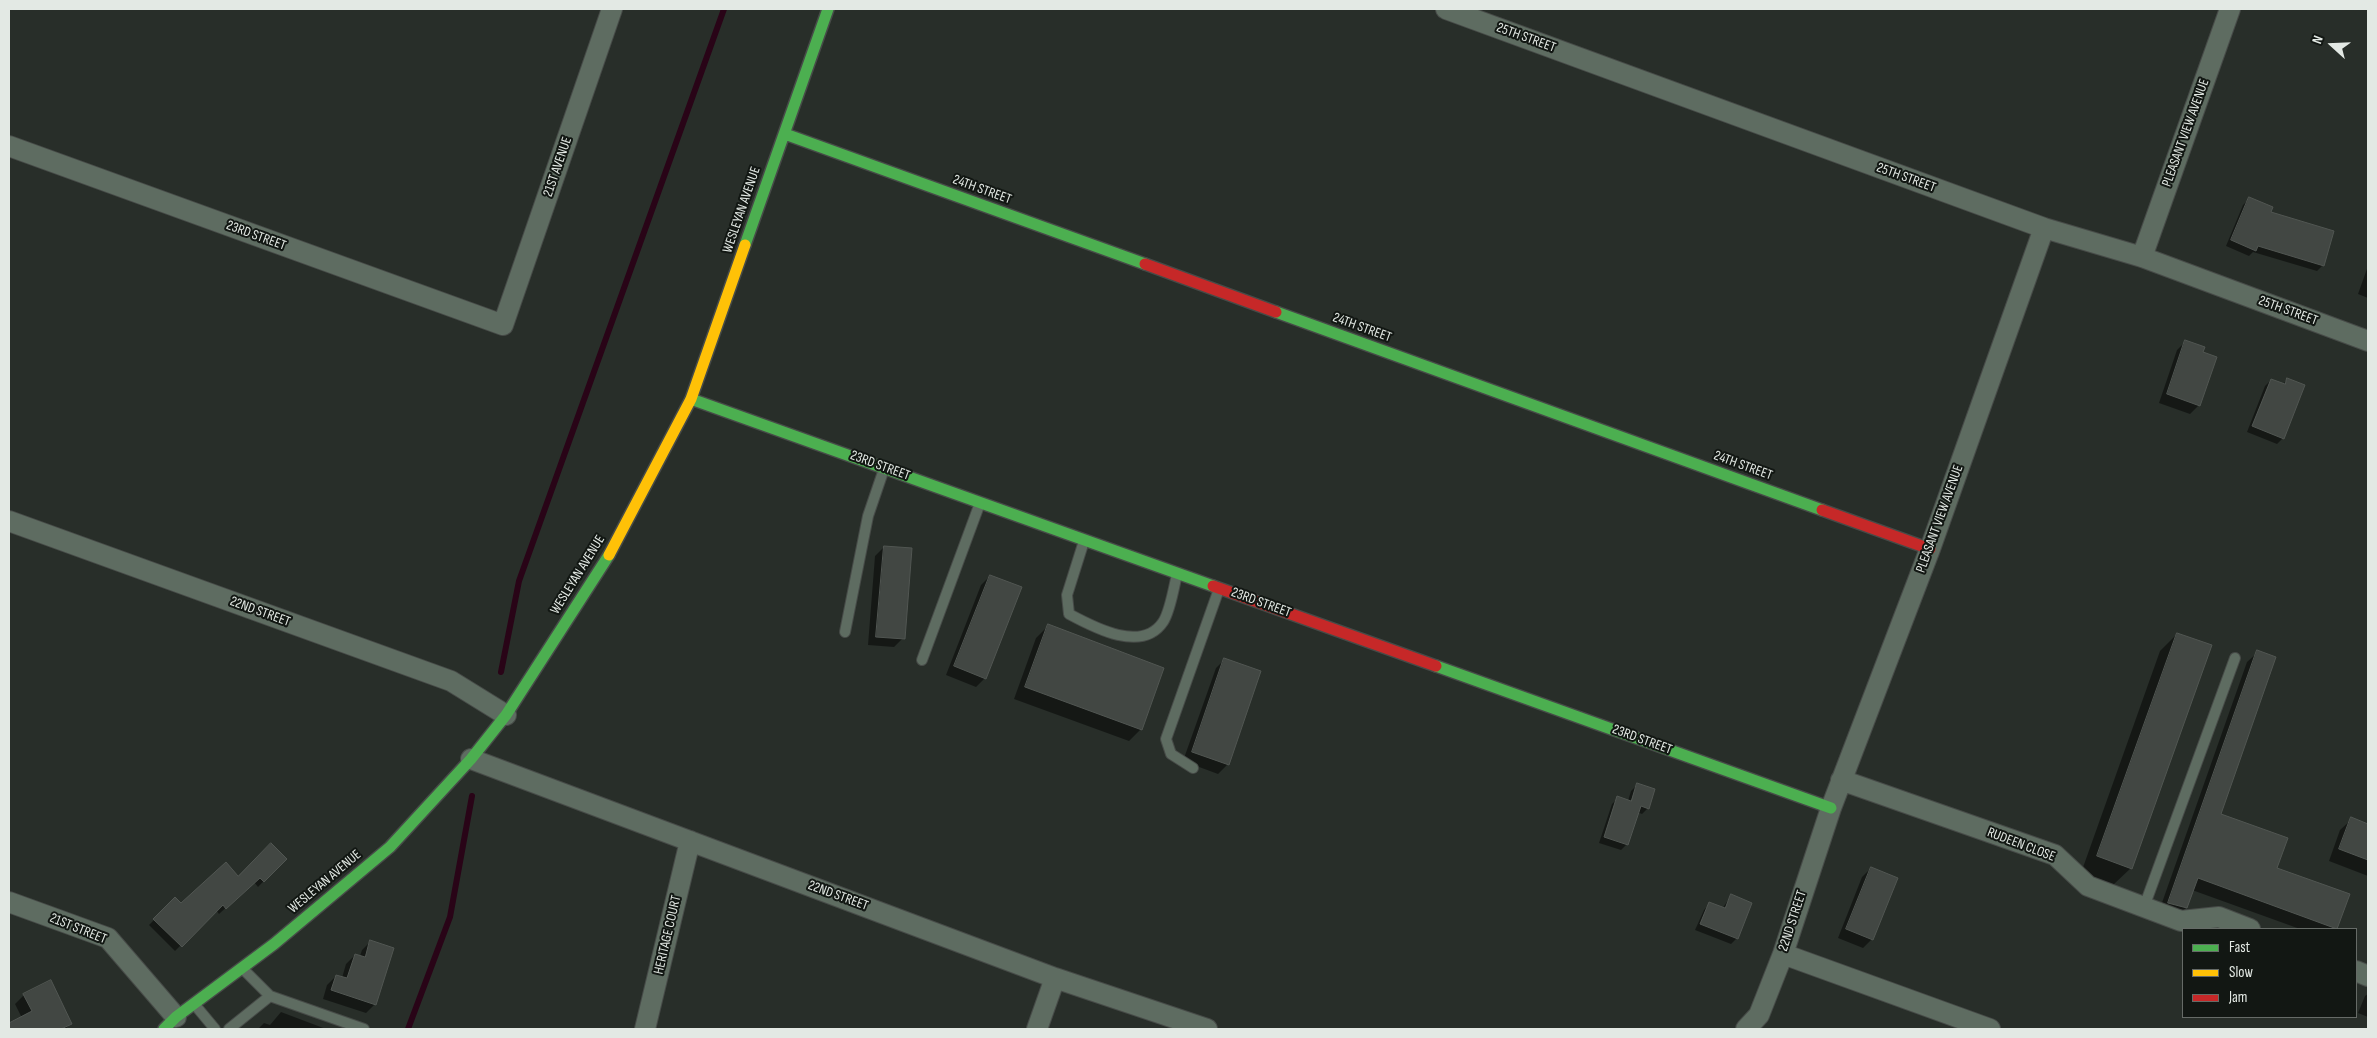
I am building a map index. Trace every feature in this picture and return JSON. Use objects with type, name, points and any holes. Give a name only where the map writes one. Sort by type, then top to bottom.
[{"type":"street","name":"21ST AVENUE","points":[[503,325],[612,9]]},
{"type":"street","name":"WESLEYAN AVENUE","points":[[170,1023],[274,944],[390,847],[471,759],[506,715],[616,544],[692,399],[828,9]]},
{"type":"street","name":"25TH STREET","points":[[1446,9],[2044,228],[2142,257],[2368,341]]},
{"type":"street","name":"PLEASANT VIEW AVENUE","points":[[2142,257],[2230,9]]},
{"type":"street","name":"24TH STREET","points":[[785,134],[1930,549]]},
{"type":"street","name":"23RD STREET","points":[[9,146],[503,325]]},
{"type":"street","name":"PLEASANT VIEW AVENUE","points":[[1831,808],[1930,549],[2044,228]]},
{"type":"street","name":"23RD STREET","points":[[692,399],[1831,808]]},
{"type":"street","name":"22ND STREET","points":[[9,521],[451,681],[506,715]]},
{"type":"street","name":"22ND STREET","points":[[471,759],[1055,978],[1207,1029]]},
{"type":"street","name":"RUDEEN CLOSE","points":[[1841,780],[2055,856],[2088,886],[2181,921],[2219,917],[2247,928]]},
{"type":"street","name":"22ND STREET","points":[[1746,1029],[1758,1015],[1783,954],[1831,808]]},
{"type":"street","name":"HERITAGE COURT","points":[[645,1029],[690,841]]},
{"type":"street","name":"21ST STREET","points":[[9,902],[108,938],[170,1023]]},
{"type":"street","points":[[1783,954],[1990,1029]]},
{"type":"street","points":[[1037,1029],[1055,978]]},
{"type":"lane","points":[[845,632],[868,516],[885,468]]},
{"type":"lane","points":[[922,660],[980,502]]},
{"type":"lane","points":[[1084,540],[1067,595],[1068,605],[1070,614],[1094,627],[1135,638],[1152,634],[1164,621],[1178,573]]},
{"type":"lane","points":[[1193,768],[1171,754],[1166,739],[1219,588]]},
{"type":"lane","points":[[2144,907],[2235,658]]},
{"type":"lane","points":[[242,968],[270,996],[364,1029]]},
{"type":"lane","points":[[229,1029],[270,996]]},
{"type":"lane","points":[[194,1004],[215,1029]]},
{"type":"building","points":[[2249,197],[2273,207],[2271,212],[2334,231],[2324,266],[2258,246],[2256,251],[2231,240]]},
{"type":"building","points":[[2185,340],[2205,347],[2203,352],[2217,357],[2200,406],[2167,394]]},
{"type":"building","points":[[2287,378],[2305,385],[2284,439],[2252,426],[2271,379],[2285,384]]},
{"type":"building","points":[[884,546],[912,548],[905,639],[876,637]]},
{"type":"building","points":[[990,575],[1022,587],[986,679],[954,666]]},
{"type":"building","points":[[1048,624],[1164,668],[1142,730],[1025,687]]},
{"type":"building","points":[[2177,633],[2212,645],[2132,869],[2097,856]]},
{"type":"building","points":[[2257,650],[2276,657],[2221,814],[2288,838],[2277,868],[2350,894],[2337,928],[2198,878],[2187,908],[2168,903]]},
{"type":"building","points":[[1224,658],[1261,671],[1229,765],[1192,752]]},
{"type":"building","points":[[1637,783],[1655,789],[1649,809],[1641,806],[1628,845],[1604,837],[1617,796],[1631,801]]},
{"type":"building","points":[[2351,817],[2368,824],[2368,860],[2339,849]]},
{"type":"building","points":[[271,843],[287,859],[264,882],[260,878],[226,909],[223,905],[182,947],[153,919],[175,897],[181,903],[226,862],[238,876]]},
{"type":"building","points":[[1871,867],[1898,878],[1873,940],[1846,929]]},
{"type":"building","points":[[1731,894],[1752,903],[1738,939],[1700,924],[1709,902],[1725,908]]},
{"type":"building","points":[[370,940],[394,948],[376,1005],[331,990],[336,975],[347,978],[355,954],[365,957]]},
{"type":"building","points":[[51,980],[72,1024],[61,1029],[9,1029],[9,1023],[32,1011],[23,994]]},
{"type":"waterway","points":[[501,672],[519,581],[724,9]]},
{"type":"waterway","points":[[408,1029],[450,917],[472,796]]},
{"type":"traffic: fast","points":[[745,245],[828,9]]},
{"type":"traffic: fast","points":[[785,134],[1145,264]]},
{"type":"traffic: fast","points":[[1276,312],[1822,510]]},
{"type":"traffic: fast","points":[[691,399],[1213,586]]},
{"type":"traffic: fast","points":[[164,1029],[176,1017],[274,944],[390,847],[471,759],[506,715],[609,555]]},
{"type":"traffic: fast","points":[[1436,666],[1831,808]]},
{"type":"traffic: slow","points":[[609,555],[691,399],[745,245]]},
{"type":"traffic: jam","points":[[1145,264],[1276,312]]},
{"type":"traffic: jam","points":[[1822,510],[1930,549]]},
{"type":"traffic: jam","points":[[1213,586],[1436,666]]}]
